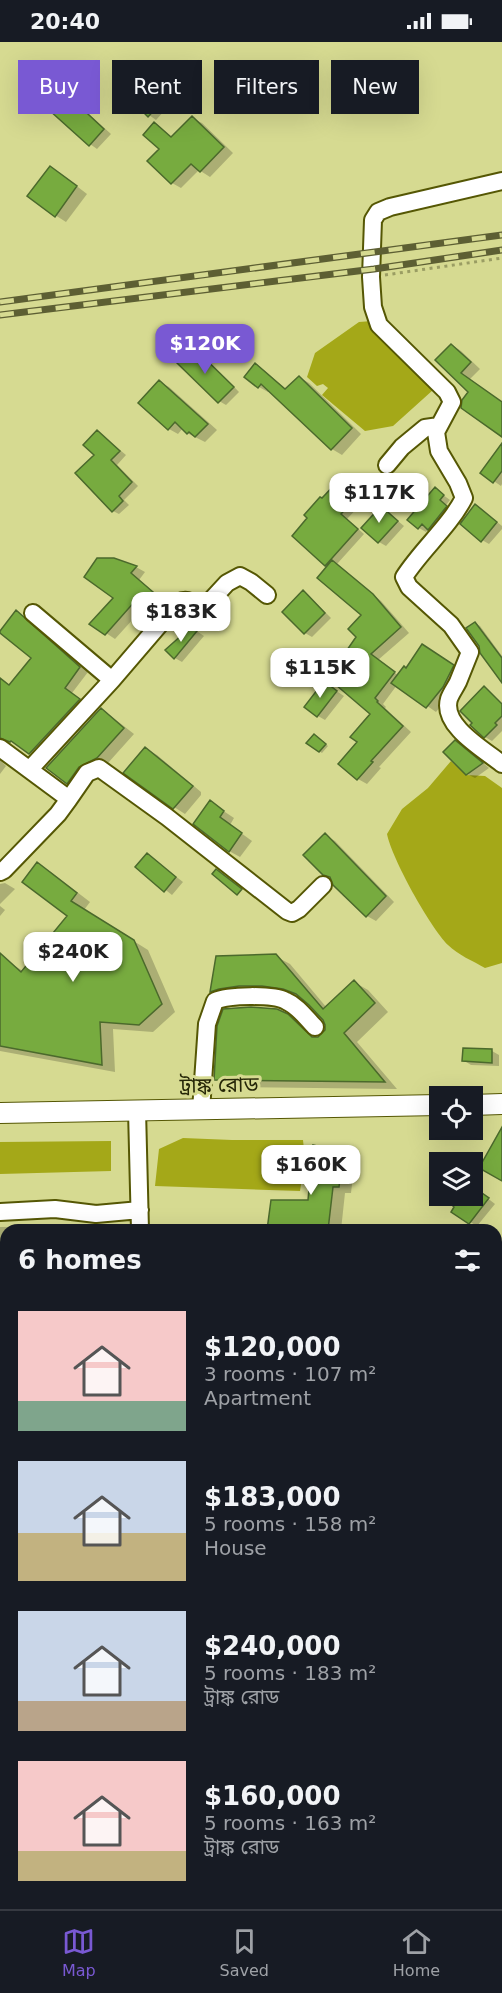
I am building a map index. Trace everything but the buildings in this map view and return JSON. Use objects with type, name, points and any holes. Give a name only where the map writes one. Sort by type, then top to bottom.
[{"type":"main road","points":[[483,1105],[502,1104]]},
{"type":"main road","name":"ট্রাঙ্ক রোড","points":[[0,1113],[429,1105]]},
{"type":"street","points":[[502,181],[390,207],[378,212],[373,220],[371,277],[373,307],[379,325],[447,392],[452,402],[436,432],[440,451],[464,498],[457,512],[404,577],[409,587],[451,625],[470,652],[449,696],[450,715],[459,730],[502,764]]},
{"type":"street","points":[[387,465],[402,447],[425,428],[439,426]]},
{"type":"street","points":[[30,770],[178,603],[184,600],[190,601],[203,609],[227,583],[240,576],[267,595]]},
{"type":"street","points":[[33,614],[112,680]]},
{"type":"street","points":[[0,748],[69,799]]},
{"type":"street","points":[[0,872],[58,814],[87,773],[99,768],[167,817],[287,911],[292,913],[299,909],[323,885]]},
{"type":"street","points":[[201,1110],[207,1023],[214,1001],[225,996],[285,1000],[299,1010],[315,1027]]},
{"type":"street","points":[[137,1110],[140,1224]]},
{"type":"street","points":[[0,1212],[55,1209],[96,1214],[140,1210]]},
{"type":"path","points":[[371,277],[502,258]]},
{"type":"shaded area","points":[[372,321],[433,390],[393,426],[365,431],[322,395],[328,388],[323,384],[317,386],[307,377],[315,353],[359,322]]},
{"type":"shaded area","points":[[451,761],[466,775],[485,776],[502,788],[502,963],[485,968],[456,952],[440,936],[404,875],[387,834],[402,809],[428,788]]},
{"type":"shaded area","points":[[183,1138],[303,1140],[305,1159],[300,1191],[155,1186],[159,1149]]},
{"type":"shaded area","points":[[111,1141],[111,1171],[0,1174],[0,1142]]},
{"type":"railway","points":[[0,302],[502,235]]},
{"type":"railway","points":[[0,315],[374,269],[502,250]]}]
